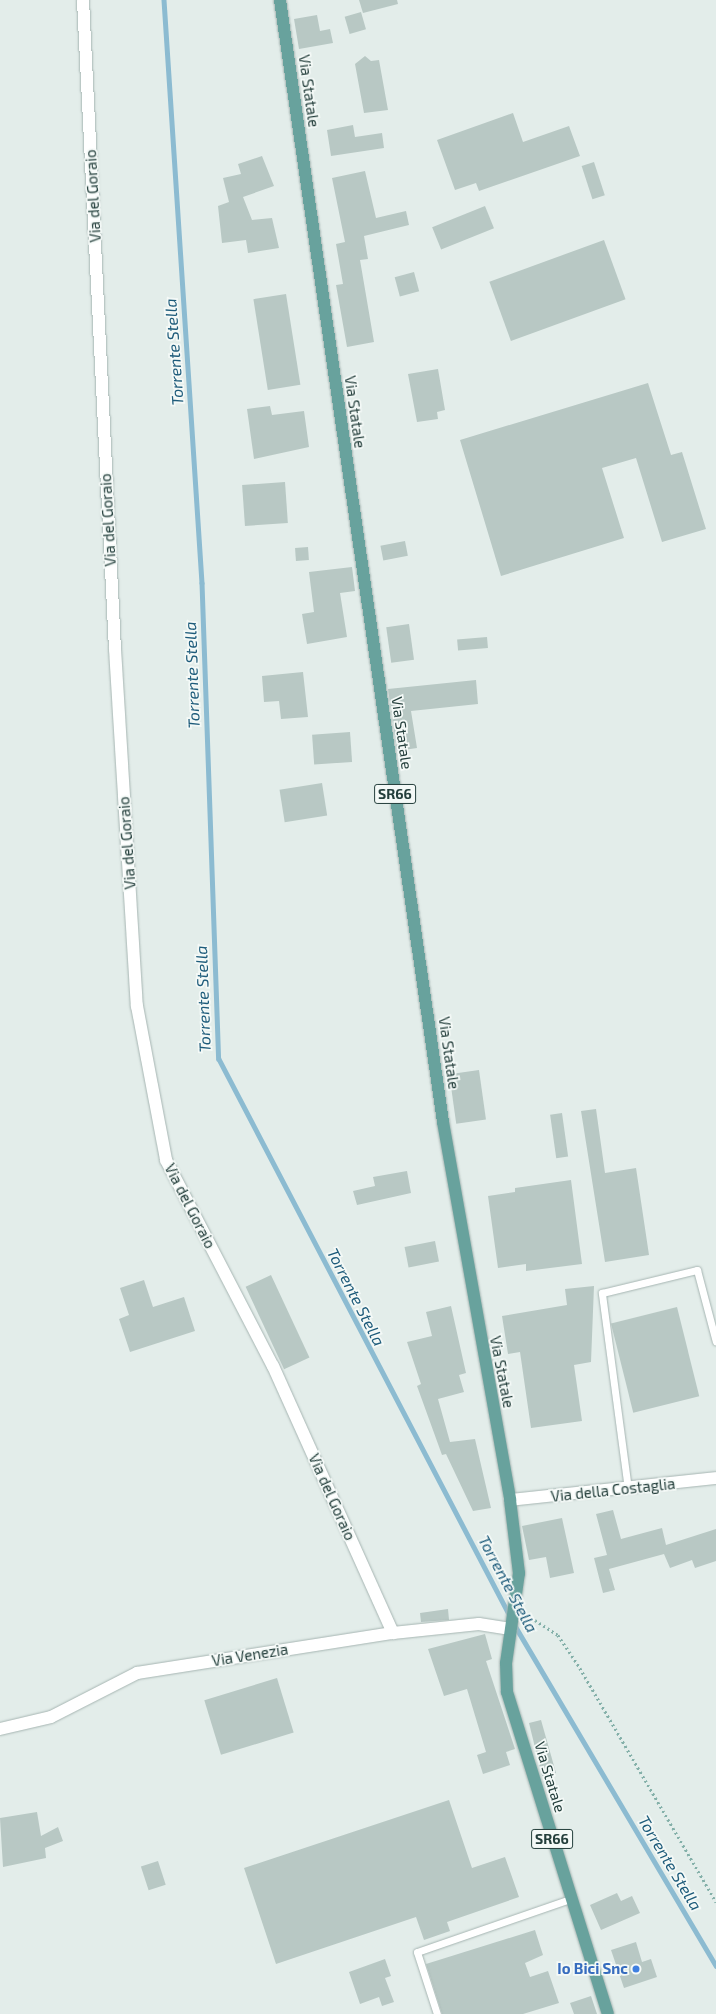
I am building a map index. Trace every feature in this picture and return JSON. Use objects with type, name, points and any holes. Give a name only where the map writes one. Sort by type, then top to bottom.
[{"type":"main road","name":"Via Statale","points":[[280,0],[443,1122],[510,1500],[518,1565],[517,1587],[506,1663],[511,1708],[570,1899],[608,2014]]},
{"type":"street","name":"Via del Goraio","points":[[83,0],[115,649],[137,1006],[166,1160],[273,1366],[393,1632]]},
{"type":"street","name":"Via della Costaglia","points":[[510,1500],[716,1478]]},
{"type":"street","name":"Via Venezia","points":[[0,1730],[51,1717],[137,1673],[393,1632],[479,1624],[511,1629]]},
{"type":"lane","points":[[628,1488],[602,1293],[697,1270],[716,1342]]},
{"type":"lane","points":[[437,2014],[417,1952],[570,1899]]},
{"type":"path","points":[[535,1620],[558,1635],[580,1668],[716,1902]]},
{"type":"building","points":[[359,0],[397,0],[398,4],[363,13]]},
{"type":"building","points":[[361,12],[366,29],[350,34],[345,17]]},
{"type":"building","points":[[317,15],[320,31],[330,29],[333,43],[299,49],[294,19]]},
{"type":"building","points":[[365,56],[371,61],[379,60],[388,110],[364,113],[355,64]]},
{"type":"building","points":[[513,113],[523,142],[569,126],[580,156],[479,191],[476,183],[455,190],[437,140]]},
{"type":"building","points":[[353,125],[355,137],[382,133],[384,148],[331,156],[327,130]]},
{"type":"building","points":[[262,156],[274,186],[243,197],[252,220],[272,218],[279,248],[248,253],[246,240],[222,243],[218,206],[229,202],[223,178],[241,174],[238,164]]},
{"type":"building","points":[[594,162],[605,195],[592,199],[582,166]]},
{"type":"building","points":[[365,171],[376,218],[406,211],[409,225],[364,236],[368,259],[360,260],[374,342],[347,347],[336,285],[343,284],[336,244],[345,242],[332,178]]},
{"type":"building","points":[[485,206],[494,228],[441,250],[432,227]]},
{"type":"building","points":[[604,240],[626,299],[511,341],[489,282]]},
{"type":"building","points":[[414,272],[419,291],[400,296],[395,277]]},
{"type":"building","points":[[286,294],[300,385],[268,390],[253,299]]},
{"type":"building","points":[[438,369],[445,410],[437,412],[438,419],[417,422],[408,374]]},
{"type":"building","points":[[648,383],[671,455],[682,452],[706,529],[662,542],[636,458],[602,468],[624,538],[501,576],[460,440]]},
{"type":"building","points":[[270,406],[272,415],[304,411],[309,447],[254,459],[247,409]]},
{"type":"building","points":[[285,482],[288,523],[245,526],[242,485]]},
{"type":"building","points":[[405,541],[408,556],[383,560],[380,546]]},
{"type":"building","points":[[308,547],[309,560],[296,561],[295,548]]},
{"type":"building","points":[[352,567],[355,591],[340,593],[347,637],[307,644],[302,614],[314,612],[309,572]]},
{"type":"building","points":[[409,624],[414,660],[391,663],[386,627]]},
{"type":"building","points":[[487,637],[488,648],[458,651],[457,640]]},
{"type":"building","points":[[303,672],[308,717],[281,719],[279,701],[264,702],[262,676]]},
{"type":"building","points":[[476,680],[478,704],[411,711],[417,748],[397,751],[388,689]]},
{"type":"building","points":[[350,732],[352,762],[314,765],[312,735]]},
{"type":"building","points":[[322,783],[327,816],[285,822],[280,790]]},
{"type":"building","points":[[479,1070],[486,1120],[456,1124],[449,1074]]},
{"type":"building","points":[[596,1109],[605,1173],[636,1168],[649,1255],[605,1262],[581,1111]]},
{"type":"building","points":[[562,1113],[568,1157],[556,1158],[550,1115]]},
{"type":"building","points":[[407,1171],[411,1193],[357,1205],[353,1191],[375,1186],[373,1177]]},
{"type":"building","points":[[571,1180],[582,1264],[526,1271],[526,1264],[498,1268],[488,1196],[515,1192],[515,1188]]},
{"type":"building","points":[[435,1241],[439,1262],[409,1268],[405,1247]]},
{"type":"building","points":[[271,1275],[309,1357],[284,1369],[246,1287]]},
{"type":"building","points":[[144,1280],[153,1307],[184,1297],[195,1331],[130,1352],[119,1319],[129,1315],[120,1288]]},
{"type":"building","points":[[594,1286],[591,1362],[574,1365],[582,1421],[531,1428],[520,1352],[508,1354],[502,1316],[567,1305],[565,1289]]},
{"type":"building","points":[[451,1306],[466,1373],[459,1375],[464,1392],[438,1399],[450,1442],[475,1439],[491,1508],[473,1511],[446,1454],[442,1455],[417,1386],[421,1384],[407,1342],[432,1336],[426,1312]]},
{"type":"building","points":[[677,1307],[699,1396],[633,1413],[611,1323]]},
{"type":"building","points":[[613,1510],[621,1539],[662,1528],[666,1545],[716,1529],[716,1561],[695,1568],[692,1560],[670,1568],[664,1554],[609,1569],[615,1590],[603,1593],[594,1558],[607,1555],[596,1514]]},
{"type":"building","points":[[562,1518],[574,1573],[550,1578],[546,1557],[529,1560],[522,1526]]},
{"type":"building","points":[[448,1609],[449,1620],[421,1622],[420,1613]]},
{"type":"building","points":[[485,1634],[492,1659],[486,1661],[515,1749],[506,1752],[510,1765],[483,1774],[477,1755],[486,1752],[467,1689],[444,1696],[428,1649]]},
{"type":"building","points":[[277,1678],[294,1733],[221,1755],[204,1700]]},
{"type":"building","points":[[541,1720],[556,1773],[542,1776],[529,1723]]},
{"type":"building","points":[[449,1800],[472,1868],[505,1857],[519,1897],[447,1922],[450,1931],[424,1940],[416,1917],[276,1964],[244,1868]]},
{"type":"building","points":[[37,1812],[41,1836],[58,1827],[63,1841],[45,1848],[46,1858],[3,1867],[0,1818]]},
{"type":"building","points":[[158,1861],[166,1885],[149,1890],[141,1867]]},
{"type":"building","points":[[617,1893],[621,1901],[632,1896],[640,1913],[601,1930],[590,1905]]},
{"type":"building","points":[[535,1930],[543,1955],[525,1963],[530,1977],[548,1971],[559,2003],[523,2014],[442,2014],[426,1964]]},
{"type":"building","name":"Io Bici Snc","points":[[636,1942],[642,1962],[651,1959],[657,1977],[624,1988],[611,1950]]},
{"type":"building","points":[[385,1959],[391,1976],[385,1978],[394,2002],[382,2006],[379,1997],[360,2004],[349,1972]]},
{"type":"building","points":[[591,1996],[597,2014],[574,2014],[570,2003]]},
{"type":"waterway","name":"Torrente Stella","points":[[164,0],[202,583],[219,1059],[510,1616]]},
{"type":"waterway","name":"Torrente Stella","points":[[514,1624],[716,1966]]},
{"type":"place","name":"Io Bici Snc","points":[[636,1969]]}]
